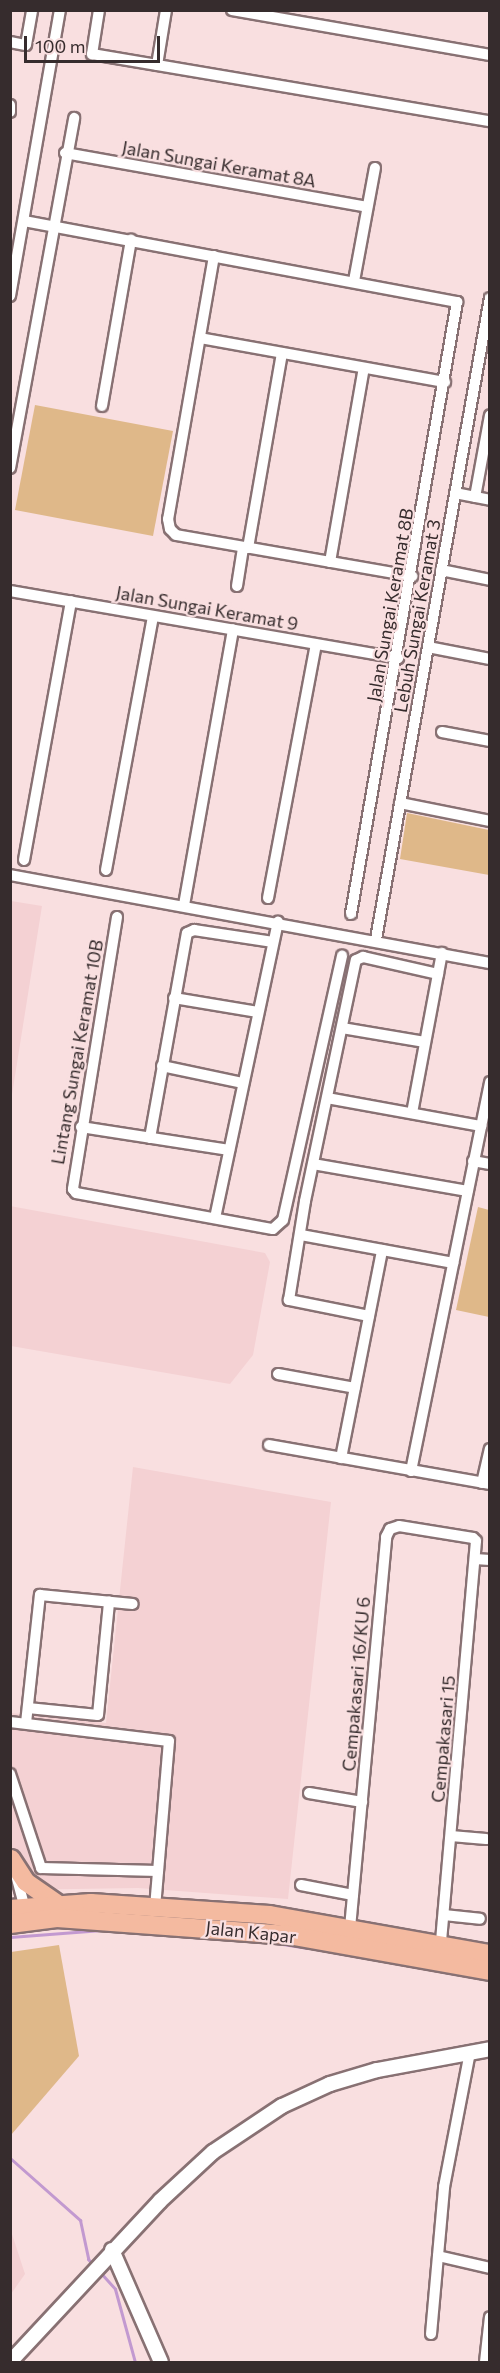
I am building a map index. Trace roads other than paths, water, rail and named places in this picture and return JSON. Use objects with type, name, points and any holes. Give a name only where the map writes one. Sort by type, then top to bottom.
[{"type":"highway","points":[[11,1858],[26,1882],[56,1903]]},
{"type":"highway","name":"Jalan Kapar","points":[[16,1916],[56,1903],[270,1915],[489,1954]]},
{"type":"highway","name":"Jalan Kapar","points":[[16,1916],[288,1935],[489,1971]]},
{"type":"street","points":[[10,42],[26,45],[32,10]]},
{"type":"street","points":[[11,295],[60,10]]},
{"type":"street","points":[[99,10],[92,54],[489,121]]},
{"type":"street","points":[[157,65],[166,10]]},
{"type":"street","points":[[232,10],[489,55]]},
{"type":"street","points":[[10,105],[10,112]]},
{"type":"street","points":[[10,468],[65,153],[74,118]]},
{"type":"street","name":"Jalan Sungai Keramat 8A","points":[[65,153],[367,207]]},
{"type":"street","points":[[24,221],[354,281],[375,168]]},
{"type":"street","points":[[102,406],[131,240]]},
{"type":"street","points":[[214,256],[170,529],[177,535],[412,576]]},
{"type":"street","name":"Jalan Sungai Keramat 8B","points":[[351,914],[398,658],[457,302],[354,281]]},
{"type":"street","name":"Lebuh Sungai Keramat 3","points":[[376,939],[489,298]]},
{"type":"street","points":[[200,338],[445,382]]},
{"type":"street","points":[[237,586],[282,353]]},
{"type":"street","points":[[330,562],[364,368]]},
{"type":"street","points":[[475,497],[489,415]]},
{"type":"street","points":[[455,493],[489,500]]},
{"type":"street","points":[[441,570],[489,580]]},
{"type":"street","name":"Jalan Sungai Keramat 9","points":[[10,591],[398,658]]},
{"type":"street","points":[[24,860],[71,601]]},
{"type":"street","points":[[106,870],[153,615]]},
{"type":"street","points":[[184,905],[233,629]]},
{"type":"street","points":[[268,898],[316,644]]},
{"type":"street","points":[[428,647],[489,658]]},
{"type":"street","points":[[442,732],[489,741]]},
{"type":"street","points":[[400,803],[489,821]]},
{"type":"street","points":[[10,875],[376,939],[489,963]]},
{"type":"street","name":"Lintang Sungai Keramat 10B","points":[[117,917],[72,1182],[76,1193],[215,1218]]},
{"type":"street","points":[[278,922],[215,1218],[273,1229],[283,1220],[342,955]]},
{"type":"street","points":[[150,1138],[174,998],[188,933],[194,930],[273,942]]},
{"type":"street","points":[[412,1113],[442,953]]},
{"type":"street","points":[[369,1316],[290,1300],[313,1164],[357,957],[438,974]]},
{"type":"street","points":[[174,998],[258,1012]]},
{"type":"street","points":[[342,1028],[425,1042]]},
{"type":"street","points":[[162,1066],[243,1083]]},
{"type":"street","points":[[411,1470],[489,1082]]},
{"type":"street","points":[[327,1098],[481,1126]]},
{"type":"street","points":[[81,1127],[229,1150]]},
{"type":"street","points":[[473,1161],[489,1164]]},
{"type":"street","points":[[313,1164],[468,1191]]},
{"type":"street","points":[[301,1235],[453,1263]]},
{"type":"street","points":[[341,1458],[382,1250]]},
{"type":"street","points":[[278,1374],[355,1388]]},
{"type":"street","points":[[269,1445],[486,1484],[489,1449]]},
{"type":"street","name":"Cempakasari 16/KU 6","points":[[350,1928],[387,1532],[399,1526],[473,1538]]},
{"type":"street","name":"Cempakasari 15","points":[[441,1944],[475,1559],[473,1538]]},
{"type":"street","points":[[475,1559],[489,1560]]},
{"type":"street","points":[[26,1723],[40,1595],[133,1604]]},
{"type":"street","points":[[28,1708],[98,1715],[109,1602]]},
{"type":"street","points":[[10,1722],[169,1741],[155,1907]]},
{"type":"street","points":[[10,1774],[41,1868],[158,1871]]},
{"type":"street","points":[[309,1793],[362,1802]]},
{"type":"street","points":[[451,1836],[486,1839]]},
{"type":"street","points":[[11,1858],[16,1916]]},
{"type":"street","points":[[301,1886],[353,1895]]},
{"type":"street","points":[[444,1915],[480,1919]]},
{"type":"street","points":[[10,2362],[108,2255],[213,2152],[282,2106],[330,2084],[377,2070],[489,2049]]},
{"type":"street","points":[[430,2334],[444,2187],[470,2052]]},
{"type":"street","points":[[108,2255],[161,2362]]},
{"type":"street","points":[[438,2256],[489,2268]]},
{"type":"street","points":[[485,2362],[489,2317]]},
{"type":"waterway","points":[[10,1937],[102,1930]]},
{"type":"waterway","points":[[276,1943],[308,1948]]},
{"type":"waterway","points":[[10,2158],[80,2220],[88,2259],[94,2266]]},
{"type":"waterway","points":[[99,2271],[115,2289],[135,2362]]}]
